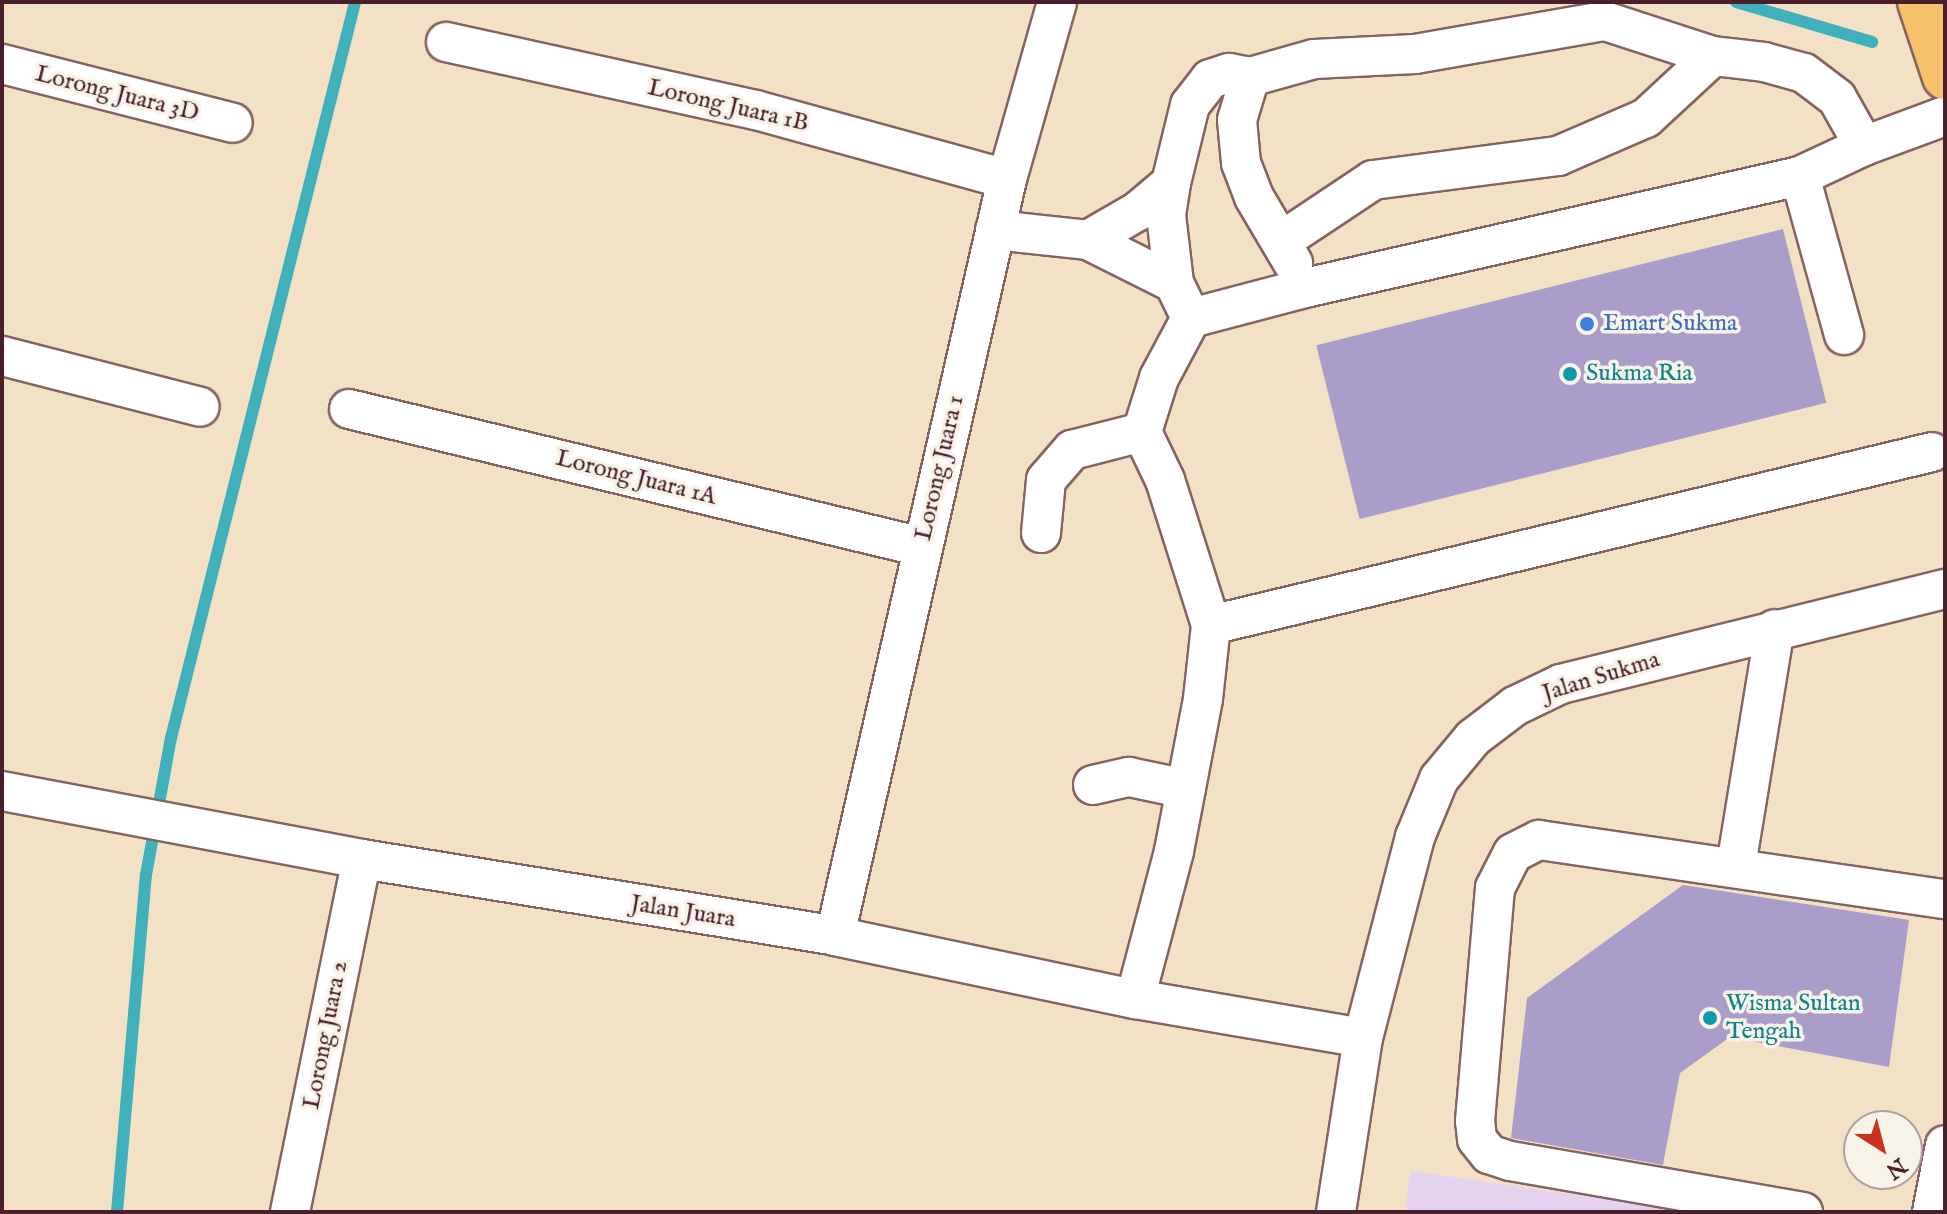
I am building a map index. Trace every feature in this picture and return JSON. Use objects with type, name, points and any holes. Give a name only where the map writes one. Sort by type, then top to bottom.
[{"type":"main road","points":[[1920,2],[1945,77]]},
{"type":"street","name":"Lorong Juara 1","points":[[835,936],[1007,179],[1057,2]]},
{"type":"street","points":[[1191,318],[1174,283],[1166,215],[1190,105],[1210,79],[1229,73],[1250,77],[1314,59],[1415,54],[1605,21],[1713,56],[1764,62],[1804,73],[1837,98],[1864,146]]},
{"type":"street","name":"Lorong Juara 1B","points":[[446,42],[756,110],[1007,179]]},
{"type":"street","points":[[1283,240],[1373,180],[1558,156],[1646,118],[1713,56]]},
{"type":"street","name":"Lorong Juara 3D","points":[[2,64],[233,123]]},
{"type":"street","points":[[1250,77],[1237,120],[1241,163],[1254,197],[1283,240],[1305,288]]},
{"type":"street","points":[[1135,999],[1186,789],[1203,699],[1211,625],[1165,480],[1142,432],[1159,378],[1191,318],[1305,288],[1800,176],[1864,146],[1945,116]]},
{"type":"street","points":[[1800,176],[1844,335]]},
{"type":"street","points":[[1088,240],[1138,211],[1171,183]]},
{"type":"street","points":[[995,230],[1088,240],[1174,283]]},
{"type":"street","points":[[2,356],[200,407]]},
{"type":"street","name":"Lorong Juara 1A","points":[[349,409],[922,547]]},
{"type":"street","points":[[1041,533],[1046,480],[1072,450],[1142,432]]},
{"type":"street","points":[[1211,625],[1932,452]]},
{"type":"street","name":"Jalan Sukma","points":[[1336,1212],[1363,1038],[1415,837],[1439,779],[1473,738],[1515,706],[1561,684],[1945,589]]},
{"type":"street","points":[[1736,866],[1775,629]]},
{"type":"street","points":[[1093,785],[1129,777],[1186,789]]},
{"type":"street","name":"Jalan Juara","points":[[2,791],[362,859],[835,936],[1135,999],[1363,1038]]},
{"type":"street","points":[[1803,1212],[1510,1161],[1489,1154],[1477,1139],[1495,888],[1513,853],[1539,840],[1736,866],[1945,899]]},
{"type":"street","name":"Lorong Juara 2","points":[[290,1212],[362,859]]},
{"type":"street","points":[[1932,1212],[1945,1145]]},
{"type":"shaded area","points":[[1411,1171],[1696,1212],[1405,1212]]},
{"type":"building","name":"Sukma Ria","points":[[1783,229],[1826,403],[1360,519],[1316,345]]},
{"type":"building","name":"Wisma Sultan Tengah","points":[[1683,885],[1909,920],[1889,1067],[1730,1037],[1680,1073],[1663,1165],[1511,1138],[1527,998]]},
{"type":"waterway","points":[[117,1212],[146,875],[171,738],[355,2]]},
{"type":"waterway","points":[[1736,2],[1872,42]]},
{"type":"place","name":"Emart Sukma","points":[[1587,324]]},
{"type":"place","name":"Sukma Ria","points":[[1570,374]]},
{"type":"place","name":"Wisma Sultan Tengah","points":[[1710,1018]]}]
